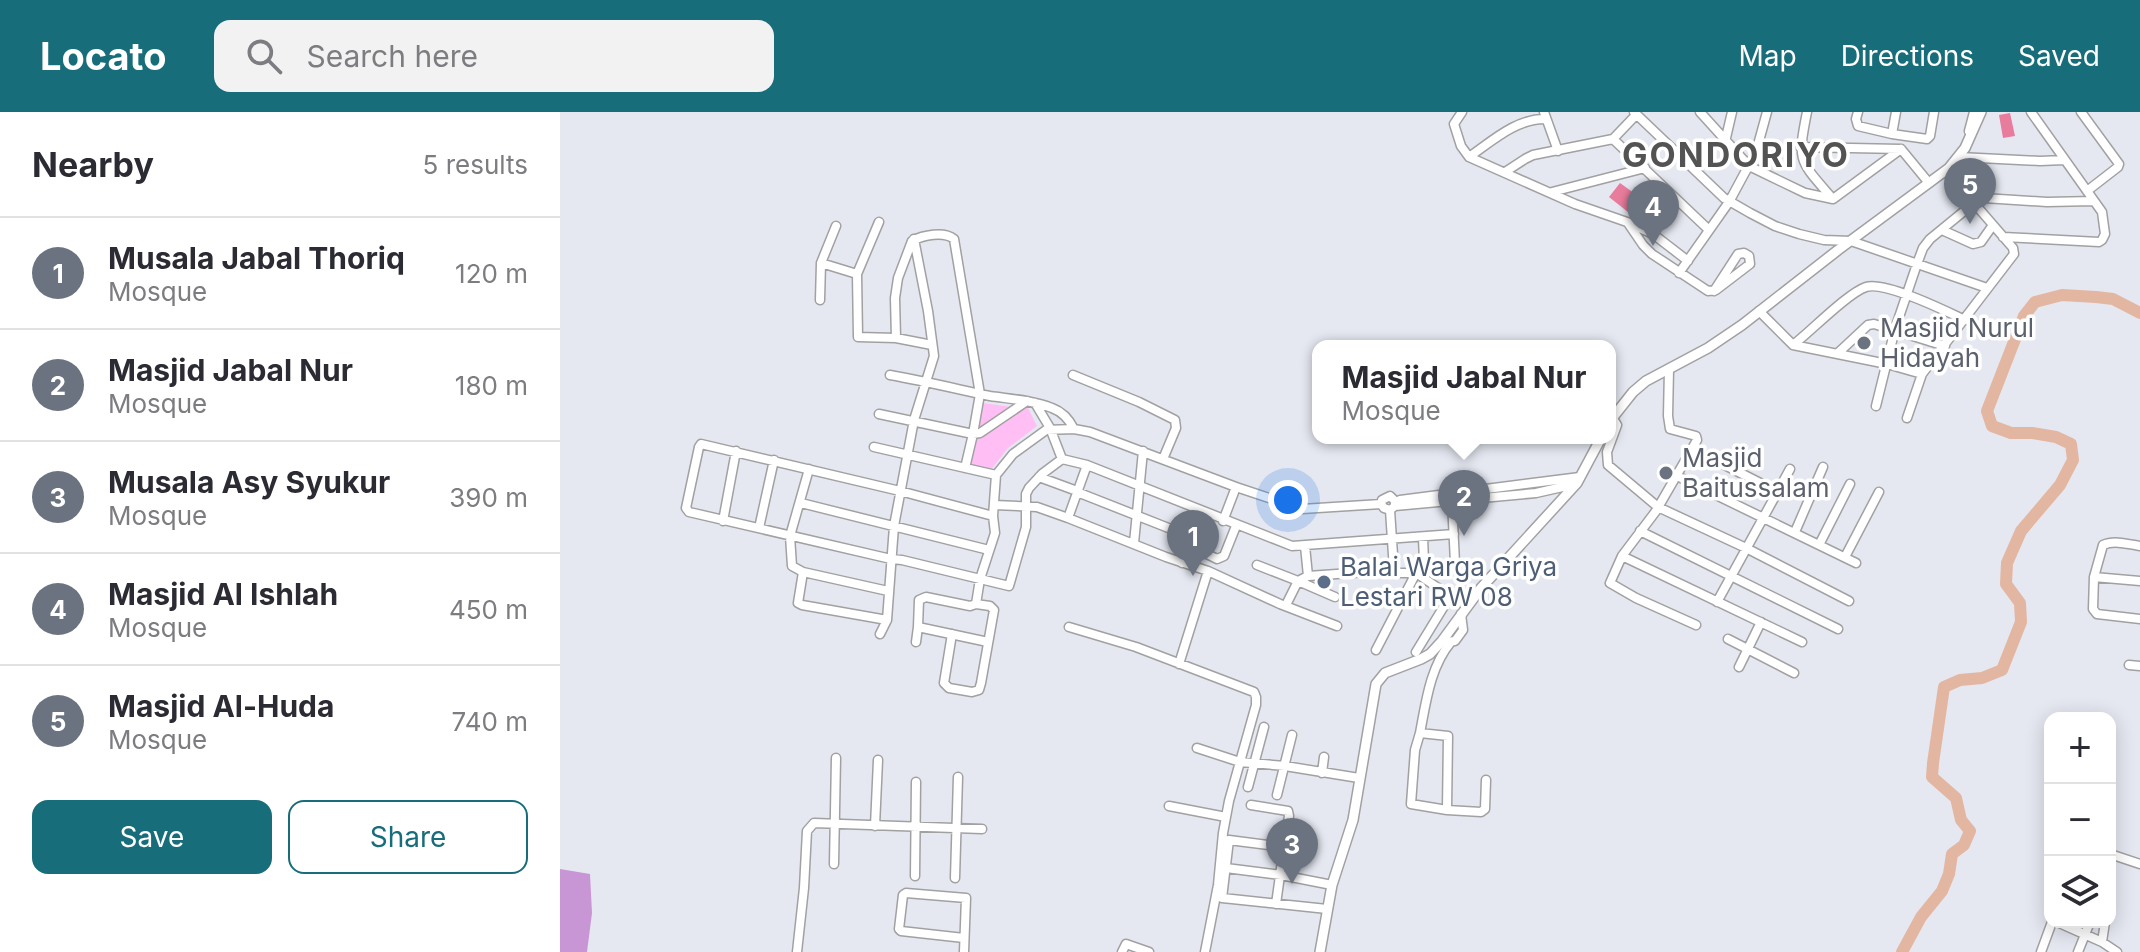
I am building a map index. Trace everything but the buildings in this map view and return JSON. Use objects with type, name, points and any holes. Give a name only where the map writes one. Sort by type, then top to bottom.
[{"type":"street","points":[[1462,112],[1454,124],[1463,150],[1469,157],[1575,204],[1627,222],[1658,237],[1688,261]]},
{"type":"street","points":[[1700,112],[1749,166],[1805,193],[1833,199],[1901,149]]},
{"type":"street","points":[[1725,142],[1732,112]]},
{"type":"street","points":[[1679,273],[1729,202],[1749,166],[1767,112]]},
{"type":"street","points":[[1807,112],[1800,147],[1802,161],[1833,199]]},
{"type":"street","points":[[1892,134],[1896,112]]},
{"type":"street","points":[[1857,116],[1857,124],[1861,128],[1925,139],[1930,136],[1934,112]]},
{"type":"street","points":[[1962,152],[1974,112]]},
{"type":"street","points":[[1616,413],[1633,392],[1653,376],[1708,348],[1742,325],[1949,168],[1962,152],[1981,112]]},
{"type":"street","points":[[2003,237],[2099,242],[2105,237],[2102,212],[2031,112]]},
{"type":"street","points":[[2081,112],[2119,164],[2087,191]]},
{"type":"street","points":[[1505,172],[1525,159],[1613,139],[1635,113],[1729,202],[1775,226],[1824,240],[1851,241],[1987,288]]},
{"type":"street","points":[[1469,157],[1521,124],[1545,116],[1558,151]]},
{"type":"street","points":[[1613,139],[1709,230]]},
{"type":"street","points":[[1800,147],[1901,149],[1929,183]]},
{"type":"street","points":[[1962,152],[2040,161],[2064,160]]},
{"type":"street","points":[[1552,192],[1645,168]]},
{"type":"street","points":[[1907,418],[1922,374],[2009,261],[2014,250],[1949,168]]},
{"type":"street","points":[[1876,406],[1895,329],[1927,242],[1974,203],[1989,197],[2047,202],[2094,201]]},
{"type":"street","points":[[879,222],[857,274],[858,337],[896,338],[932,345]]},
{"type":"street","points":[[1627,222],[1649,252],[1708,291],[1714,291],[1750,264],[1747,254],[1738,254],[1714,291]]},
{"type":"street","points":[[1942,230],[1973,244],[1981,242],[1993,225]]},
{"type":"street","points":[[820,300],[821,263],[836,226]]},
{"type":"street","points":[[914,239],[943,234],[954,239],[980,394],[965,468]]},
{"type":"street","points":[[896,338],[898,278],[914,239]]},
{"type":"street","points":[[880,634],[887,620],[894,526],[900,491],[914,420],[934,356],[914,239]]},
{"type":"street","points":[[821,263],[857,274]]},
{"type":"street","points":[[1793,345],[1850,296],[1874,286],[1906,295],[1965,320]]},
{"type":"street","points":[[1759,311],[1793,345],[1922,374]]},
{"type":"street","points":[[1838,353],[1868,325],[1874,324],[1945,346]]},
{"type":"street","points":[[1669,369],[1670,429],[1696,436],[1697,440],[1658,507],[1622,556],[1610,583],[1696,625]]},
{"type":"street","points":[[890,375],[1054,408],[1070,420],[1074,429]]},
{"type":"street","points":[[1073,375],[1175,420],[1174,434],[1163,459]]},
{"type":"street","points":[[1031,402],[1050,428],[1062,459]]},
{"type":"street","points":[[879,414],[973,434],[980,433],[1031,402]]},
{"type":"street","points":[[976,604],[980,579],[995,533],[996,475],[1026,442],[1050,428],[1090,432],[1302,509],[1381,504],[1384,508],[1579,480]]},
{"type":"street","points":[[1486,780],[1485,809],[1481,812],[1411,804],[1415,750],[1435,670],[1468,603],[1579,480],[1598,444]]},
{"type":"street","points":[[1610,444],[1608,465],[1658,507],[1849,601]]},
{"type":"street","points":[[993,516],[774,460],[700,445],[687,510],[723,521],[1009,586],[1026,527],[1026,494],[1039,477],[1062,459]]},
{"type":"street","points":[[874,447],[996,475]]},
{"type":"street","points":[[1693,449],[1778,492]]},
{"type":"street","points":[[723,521],[736,451]]},
{"type":"street","points":[[1134,543],[1143,451]]},
{"type":"street","points":[[1062,459],[1087,465],[1292,546],[1454,534]]},
{"type":"street","points":[[759,528],[774,460]]},
{"type":"street","points":[[1068,518],[1087,465]]},
{"type":"street","points":[[1795,532],[1823,467]]},
{"type":"street","points":[[809,469],[790,536],[792,566],[803,572],[888,591]]},
{"type":"street","points":[[1717,602],[1790,469]]},
{"type":"street","points":[[1677,476],[1856,563]]},
{"type":"street","points":[[1039,477],[1171,529]]},
{"type":"street","points":[[1394,505],[1536,493],[1579,480]]},
{"type":"street","points":[[1820,543],[1850,484]]},
{"type":"street","points":[[1223,521],[1236,487]]},
{"type":"street","points":[[1845,557],[1879,492]]},
{"type":"street","points":[[1452,501],[1455,563]]},
{"type":"street","points":[[801,503],[989,550]]},
{"type":"street","points":[[994,505],[1027,506],[1068,518],[1208,571],[1337,626]]},
{"type":"street","points":[[1394,505],[1391,540],[1394,570]]},
{"type":"street","points":[[1182,563],[1204,512]]},
{"type":"street","points":[[1191,546],[1217,559],[1221,558],[1236,526]]},
{"type":"street","points":[[1640,531],[1838,629]]},
{"type":"street","points":[[1423,537],[1424,562]]},
{"type":"street","points":[[2140,546],[2121,543],[2103,545],[2092,598],[2094,612],[2140,619]]},
{"type":"street","points":[[1305,546],[1308,576]]},
{"type":"street","points":[[1622,556],[1802,642]]},
{"type":"street","points":[[1257,565],[1335,597]]},
{"type":"street","points":[[1286,605],[1298,581],[1308,576],[1394,570],[1416,573],[1449,598],[1416,652]]},
{"type":"street","points":[[1179,664],[1208,571]]},
{"type":"street","points":[[803,572],[799,604],[887,620]]},
{"type":"street","points":[[1376,650],[1416,573]]},
{"type":"street","points":[[2094,577],[2140,581]]},
{"type":"street","points":[[916,642],[921,598],[990,606],[994,610],[979,690],[972,692],[949,688],[944,683],[952,634]]},
{"type":"street","points":[[1739,667],[1761,622]]},
{"type":"street","points":[[918,627],[988,642]]},
{"type":"street","points":[[1069,627],[1136,647],[1254,692],[1256,705],[1226,817],[1218,885],[1205,952]]},
{"type":"street","points":[[1728,639],[1794,673]]},
{"type":"street","points":[[1320,952],[1332,885],[1353,820],[1376,684],[1385,673],[1413,663],[1447,642]]},
{"type":"street","points":[[2129,665],[2140,666]]},
{"type":"street","points":[[1248,787],[1264,727]]},
{"type":"street","points":[[1420,733],[1448,736],[1447,810]]},
{"type":"street","points":[[1277,795],[1292,735]]},
{"type":"street","points":[[1197,748],[1240,762],[1359,778]]},
{"type":"street","points":[[1322,773],[1324,757]]},
{"type":"street","points":[[834,864],[836,758]]},
{"type":"street","points":[[875,826],[878,760]]},
{"type":"street","points":[[955,878],[958,777]]},
{"type":"street","points":[[915,876],[916,782]]},
{"type":"street","points":[[1251,805],[1288,811],[1276,904]]},
{"type":"street","points":[[1169,806],[1226,817]]},
{"type":"street","points":[[797,952],[807,831],[814,823],[982,829]]},
{"type":"street","points":[[1284,847],[1229,840],[1222,898],[1327,909]]},
{"type":"street","points":[[2116,856],[2140,864]]},
{"type":"street","points":[[1226,868],[1332,885]]},
{"type":"street","points":[[964,938],[901,931],[903,895],[966,898],[964,952]]},
{"type":"street","points":[[2041,952],[2052,928]]},
{"type":"street","points":[[2068,928],[2117,952]]},
{"type":"street","points":[[2078,952],[2087,928]]},
{"type":"street","points":[[2102,942],[2104,928]]},
{"type":"street","points":[[1122,950],[1124,945],[1128,945],[1149,952]]},
{"type":"shaded area","points":[[2010,113],[2015,136],[2003,138],[1999,115]]},
{"type":"shaded area","points":[[1620,183],[1645,201],[1633,216],[1609,197]]},
{"type":"shaded area","points":[[975,402],[1012,407],[976,431],[970,430]]},
{"type":"shaded area","points":[[1022,406],[1028,408],[1037,426],[1008,448],[990,471],[963,466],[968,443]]},
{"type":"shaded area","points":[[560,869],[590,874],[592,913],[587,952],[560,952]]},
{"type":"waterway","points":[[1902,952],[1921,917],[1942,891],[1952,854],[1964,845],[1970,831],[1961,820],[1956,798],[1932,777],[1944,687],[2002,670],[2021,622],[2020,603],[2006,584],[2007,563],[2021,531],[2060,485],[2073,460],[2071,444],[2056,437],[2011,433],[1992,426],[1987,411],[2024,316],[2035,302],[2062,295],[2096,297],[2113,299],[2140,313]]},
{"type":"place","name":"Masjid Al-Huda","points":[[1970,224]]},
{"type":"place","name":"Masjid Al Ishlah","points":[[1653,246]]},
{"type":"place","name":"Masjid Nurul Hidayah","points":[[1864,343]]},
{"type":"place","name":"Masjid Baitussalam","points":[[1666,473]]},
{"type":"place","name":"Masjid Jabal Nur","points":[[1464,536]]},
{"type":"place","name":"Musala Jabal Thoriq","points":[[1193,576]]},
{"type":"place","name":"Balai Warga Griya Lestari RW 08","points":[[1324,582]]},
{"type":"place","name":"Musala Asy Syukur","points":[[1292,884]]},
{"type":"district","name":"GONDORIYO","points":[[1736,155]]}]
